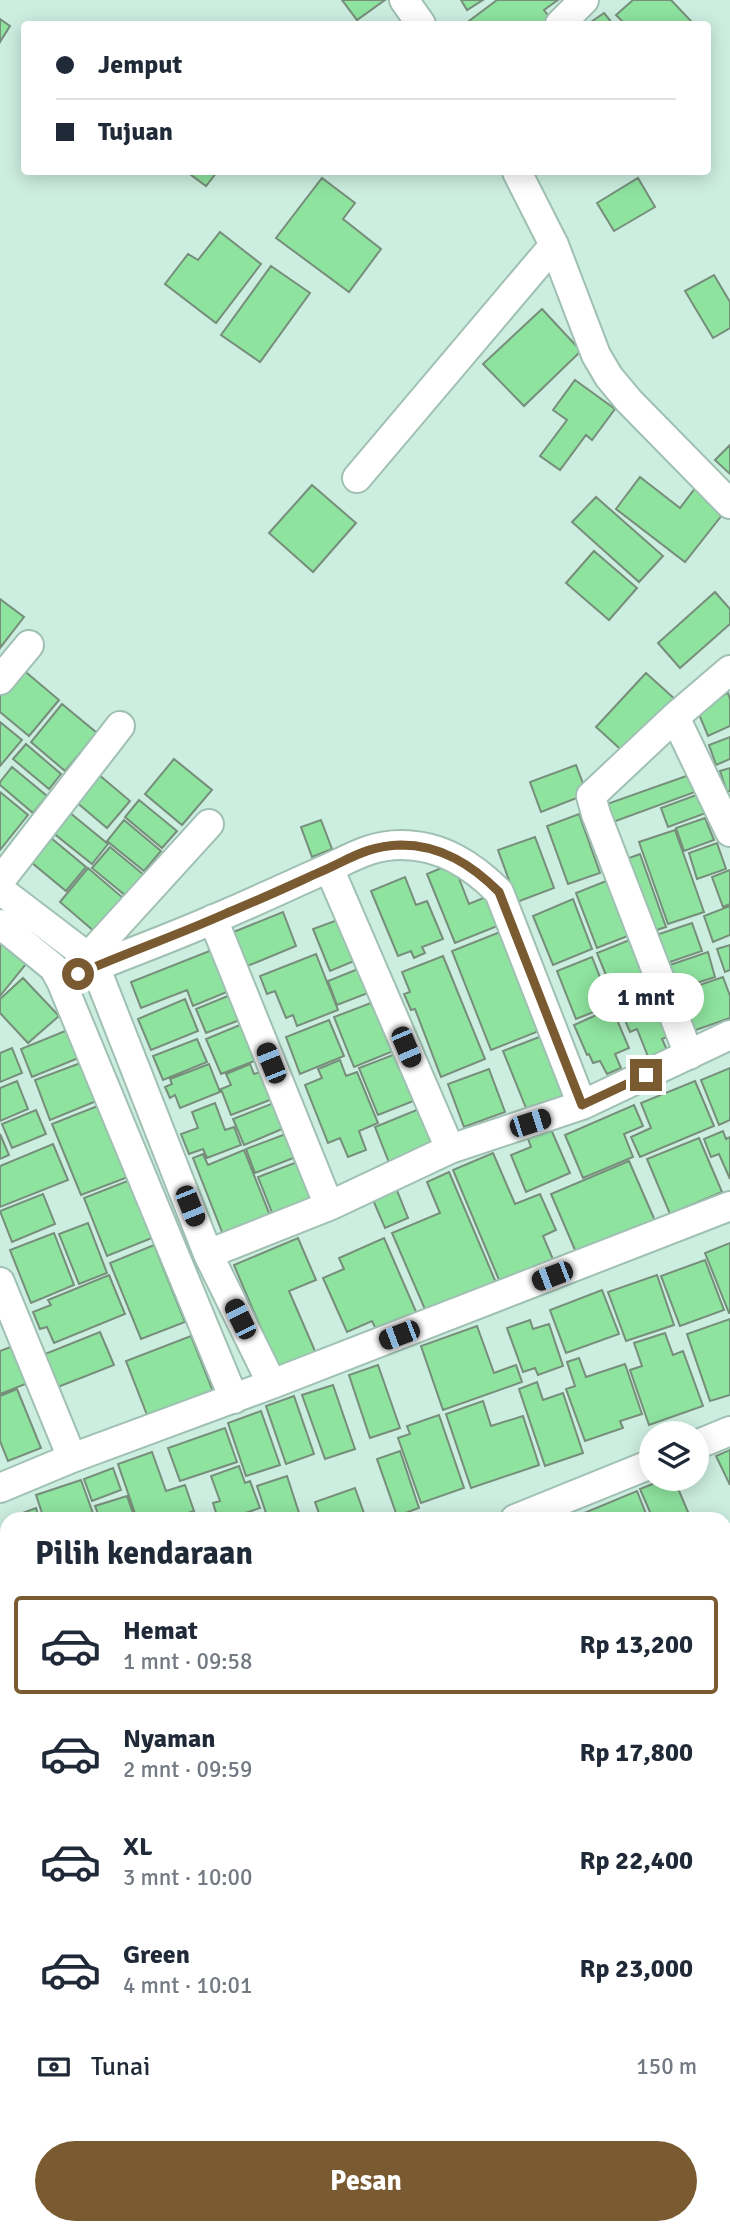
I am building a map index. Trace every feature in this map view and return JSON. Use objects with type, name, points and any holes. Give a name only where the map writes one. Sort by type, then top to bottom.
[{"type":"street","points":[[404,0],[419,21]]},
{"type":"street","points":[[563,21],[584,0]]},
{"type":"street","points":[[519,175],[554,245],[596,355],[609,377],[730,504]]},
{"type":"street","points":[[356,478],[554,245]]},
{"type":"street","points":[[0,680],[29,645]]},
{"type":"street","points":[[689,1055],[591,796],[675,717],[730,670]]},
{"type":"street","points":[[675,717],[730,832]]},
{"type":"street","points":[[0,881],[120,726]]},
{"type":"street","points":[[92,962],[209,824]]},
{"type":"street","points":[[61,981],[92,962],[213,919],[363,851],[403,845],[441,852],[459,859],[481,874],[499,892],[582,1105]]},
{"type":"street","points":[[328,868],[450,1149]]},
{"type":"street","points":[[0,890],[92,962],[208,1254],[272,1384]]},
{"type":"street","points":[[213,919],[328,1206]]},
{"type":"street","points":[[0,924],[54,968],[61,981],[233,1399]]},
{"type":"street","points":[[208,1254],[328,1206],[450,1149],[582,1105],[730,1035]]},
{"type":"street","points":[[0,1488],[730,1206]]},
{"type":"street","points":[[0,1282],[72,1458]]},
{"type":"street","points":[[709,1440],[730,1431]]},
{"type":"street","points":[[532,1512],[639,1469]]},
{"type":"building","points":[[342,0],[385,0],[357,20]]},
{"type":"building","points":[[461,0],[483,0],[467,10]]},
{"type":"building","points":[[497,0],[558,0],[544,10],[552,21],[469,21]]},
{"type":"building","points":[[633,0],[671,0],[691,21],[622,21],[616,15]]},
{"type":"building","points":[[604,13],[611,21],[592,21]]},
{"type":"building","points":[[0,19],[10,26],[0,42]]},
{"type":"building","points":[[191,175],[215,175],[206,186]]},
{"type":"building","points":[[322,178],[355,203],[343,219],[381,249],[349,292],[276,238]]},
{"type":"building","points":[[638,178],[655,207],[614,231],[597,203]]},
{"type":"building","points":[[220,232],[261,264],[216,323],[165,284],[188,254],[198,260]]},
{"type":"building","points":[[271,266],[310,293],[260,362],[221,335]]},
{"type":"building","points":[[714,275],[730,302],[730,328],[713,338],[685,291]]},
{"type":"building","points":[[542,309],[581,351],[524,406],[483,364]]},
{"type":"building","points":[[575,380],[615,409],[592,440],[586,435],[560,470],[540,456],[567,420],[553,410]]},
{"type":"building","points":[[730,445],[730,474],[715,460]]},
{"type":"building","points":[[640,477],[680,508],[696,487],[726,510],[685,562],[616,509]]},
{"type":"building","points":[[312,485],[356,523],[313,572],[269,533]]},
{"type":"building","points":[[596,497],[663,556],[639,582],[572,522]]},
{"type":"building","points":[[594,551],[637,588],[609,620],[566,583]]},
{"type":"building","points":[[715,592],[730,609],[730,624],[680,668],[658,643]]},
{"type":"building","points":[[0,599],[24,617],[0,648]]},
{"type":"building","points":[[21,668],[59,700],[29,736],[0,712],[0,693]]},
{"type":"building","points":[[646,673],[677,701],[628,756],[596,727]]},
{"type":"building","points":[[728,693],[730,726],[708,736],[696,707]]},
{"type":"building","points":[[62,704],[97,733],[65,771],[31,742]]},
{"type":"building","points":[[0,722],[22,740],[0,766]]},
{"type":"building","points":[[730,737],[730,759],[716,765],[709,745]]},
{"type":"building","points":[[26,744],[61,774],[49,789],[13,759]]},
{"type":"building","points":[[174,759],[212,790],[182,825],[145,794]]},
{"type":"building","points":[[576,765],[587,794],[541,812],[530,782]]},
{"type":"building","points":[[12,767],[47,796],[33,813],[0,785]]},
{"type":"building","points":[[730,768],[730,791],[727,792],[720,771]]},
{"type":"building","points":[[98,774],[130,801],[107,828],[75,801]]},
{"type":"building","points":[[689,775],[695,792],[613,822],[607,804]]},
{"type":"building","points":[[0,792],[28,815],[0,850]]},
{"type":"building","points":[[699,794],[706,813],[668,827],[661,808]]},
{"type":"building","points":[[139,800],[177,831],[162,848],[125,817]]},
{"type":"building","points":[[64,808],[108,844],[92,864],[47,828]]},
{"type":"building","points":[[579,814],[600,873],[568,884],[547,826]]},
{"type":"building","points":[[705,818],[714,840],[684,851],[676,828]]},
{"type":"building","points":[[124,820],[161,851],[144,871],[107,841]]},
{"type":"building","points":[[321,820],[332,849],[312,857],[301,827]]},
{"type":"building","points":[[675,830],[704,912],[668,924],[639,842]]},
{"type":"building","points":[[535,837],[554,888],[517,902],[498,850]]},
{"type":"building","points":[[51,838],[86,867],[66,891],[31,862]]},
{"type":"building","points":[[717,843],[726,869],[697,879],[689,853]]},
{"type":"building","points":[[110,847],[144,875],[126,896],[92,868]]},
{"type":"building","points":[[640,854],[666,927],[644,934],[618,862]]},
{"type":"building","points":[[453,863],[469,904],[493,894],[505,923],[455,943],[427,874]]},
{"type":"building","points":[[88,868],[123,898],[95,932],[60,902]]},
{"type":"building","points":[[730,870],[730,904],[723,907],[712,877]]},
{"type":"building","points":[[405,877],[416,905],[427,901],[443,939],[422,947],[425,953],[414,958],[411,951],[398,956],[371,891]]},
{"type":"building","points":[[616,877],[638,932],[597,948],[576,893]]},
{"type":"building","points":[[573,899],[592,949],[553,965],[533,916]]},
{"type":"building","points":[[730,906],[730,935],[713,942],[704,916]]},
{"type":"building","points":[[283,912],[296,946],[245,967],[231,933]]},
{"type":"building","points":[[343,918],[359,959],[330,971],[313,929]]},
{"type":"building","points":[[692,923],[702,951],[667,963],[656,935]]},
{"type":"building","points":[[505,930],[544,1029],[491,1050],[452,951]]},
{"type":"building","points":[[632,939],[658,1003],[623,1017],[597,953]]},
{"type":"building","points":[[0,943],[26,964],[0,996]]},
{"type":"building","points":[[730,945],[730,970],[725,972],[717,949]]},
{"type":"building","points":[[217,948],[234,989],[193,1006],[187,990],[141,1008],[131,982]]},
{"type":"building","points":[[708,952],[715,977],[675,990],[667,966]]},
{"type":"building","points":[[316,954],[338,1010],[297,1026],[293,1015],[286,1018],[275,991],[267,994],[260,976]]},
{"type":"building","points":[[443,956],[485,1059],[441,1077],[415,1009],[411,1010],[404,994],[410,992],[402,972]]},
{"type":"building","points":[[592,957],[611,1005],[576,1019],[557,971]]},
{"type":"building","points":[[363,967],[373,991],[337,1005],[328,981]]},
{"type":"building","points":[[723,977],[730,996],[730,1018],[693,1031],[679,992]]},
{"type":"building","points":[[23,978],[59,1016],[28,1043],[0,1013],[0,999]]},
{"type":"building","points":[[235,993],[245,1018],[206,1033],[196,1009]]},
{"type":"building","points":[[185,999],[198,1031],[151,1050],[138,1019]]},
{"type":"building","points":[[376,1001],[396,1050],[354,1067],[334,1017]]},
{"type":"building","points":[[659,1004],[672,1035],[662,1039],[668,1052],[649,1059],[637,1029],[630,1032],[624,1018]]},
{"type":"building","points":[[612,1008],[629,1048],[615,1054],[621,1068],[607,1074],[600,1061],[593,1063],[589,1054],[587,1055],[574,1025]]},
{"type":"building","points":[[329,1020],[344,1056],[300,1074],[286,1037]]},
{"type":"building","points":[[247,1022],[262,1058],[221,1074],[206,1039]]},
{"type":"building","points":[[70,1029],[81,1057],[32,1077],[21,1049]]},
{"type":"building","points":[[552,1032],[577,1094],[528,1113],[503,1051]]},
{"type":"building","points":[[197,1039],[207,1062],[163,1080],[153,1056]]},
{"type":"building","points":[[12,1048],[22,1073],[0,1082],[0,1053]]},
{"type":"building","points":[[398,1053],[416,1100],[378,1115],[359,1068]]},
{"type":"building","points":[[340,1060],[346,1076],[357,1072],[378,1123],[359,1131],[366,1150],[348,1157],[340,1138],[328,1143],[305,1085],[322,1078],[318,1069]]},
{"type":"building","points":[[83,1062],[99,1100],[50,1120],[35,1080]]},
{"type":"building","points":[[209,1064],[220,1092],[180,1108],[175,1095],[170,1098],[165,1087],[172,1084],[170,1079]]},
{"type":"building","points":[[250,1064],[254,1074],[269,1069],[280,1096],[231,1115],[221,1089],[231,1085],[226,1074]]},
{"type":"building","points":[[730,1068],[730,1120],[719,1125],[701,1080]]},
{"type":"building","points":[[489,1069],[505,1112],[464,1127],[448,1084]]},
{"type":"building","points":[[17,1081],[28,1109],[0,1121],[0,1088]]},
{"type":"building","points":[[695,1081],[714,1126],[640,1157],[631,1137],[651,1128],[641,1103]]},
{"type":"building","points":[[284,1099],[294,1124],[244,1145],[233,1119]]},
{"type":"building","points":[[215,1103],[225,1130],[234,1127],[241,1145],[207,1158],[203,1149],[189,1154],[181,1134],[198,1128],[192,1112]]},
{"type":"building","points":[[100,1105],[128,1177],[81,1195],[52,1124]]},
{"type":"building","points":[[634,1105],[643,1126],[624,1134],[633,1157],[583,1178],[565,1135]]},
{"type":"building","points":[[419,1109],[434,1148],[390,1165],[375,1127]]},
{"type":"building","points":[[36,1110],[46,1134],[12,1148],[2,1124]]},
{"type":"building","points":[[550,1127],[570,1173],[526,1192],[511,1155],[531,1147],[527,1136]]},
{"type":"building","points":[[723,1131],[726,1139],[730,1137],[730,1179],[719,1154],[711,1157],[704,1139]]},
{"type":"building","points":[[291,1132],[301,1155],[255,1173],[246,1149]]},
{"type":"building","points":[[0,1134],[9,1155],[0,1159]]},
{"type":"building","points":[[699,1138],[722,1192],[670,1214],[647,1159]]},
{"type":"building","points":[[53,1144],[68,1180],[0,1207],[0,1166]]},
{"type":"building","points":[[244,1150],[271,1218],[224,1237],[193,1158],[203,1154],[208,1165]]},
{"type":"building","points":[[493,1153],[515,1204],[540,1194],[556,1230],[543,1236],[555,1264],[502,1287],[453,1170]]},
{"type":"building","points":[[305,1159],[320,1197],[273,1215],[258,1177]]},
{"type":"building","points":[[629,1161],[659,1230],[578,1257],[551,1194]]},
{"type":"building","points":[[449,1172],[497,1285],[427,1314],[392,1233],[440,1213],[427,1182]]},
{"type":"building","points":[[130,1180],[152,1238],[107,1256],[84,1198]]},
{"type":"building","points":[[394,1183],[408,1218],[385,1228],[370,1193]]},
{"type":"building","points":[[43,1194],[55,1224],[12,1242],[0,1211]]},
{"type":"building","points":[[88,1223],[107,1273],[79,1284],[59,1234]]},
{"type":"building","points":[[54,1233],[74,1285],[31,1303],[10,1250]]},
{"type":"building","points":[[298,1238],[316,1280],[289,1291],[318,1358],[280,1374],[234,1265]]},
{"type":"building","points":[[384,1238],[417,1314],[377,1331],[372,1321],[347,1332],[323,1278],[344,1269],[339,1258]]},
{"type":"building","points":[[730,1243],[730,1313],[729,1313],[705,1253]]},
{"type":"building","points":[[154,1245],[185,1322],[141,1339],[110,1263]]},
{"type":"building","points":[[705,1260],[724,1310],[680,1326],[661,1276]]},
{"type":"building","points":[[109,1275],[125,1314],[54,1343],[47,1327],[40,1329],[33,1312],[51,1305],[48,1300]]},
{"type":"building","points":[[657,1275],[674,1325],[626,1341],[608,1292]]},
{"type":"building","points":[[602,1290],[619,1334],[566,1353],[550,1310]]},
{"type":"building","points":[[730,1319],[730,1395],[710,1401],[687,1334]]},
{"type":"building","points":[[530,1320],[533,1329],[549,1324],[563,1366],[538,1375],[535,1368],[523,1372],[507,1328]]},
{"type":"building","points":[[477,1326],[494,1373],[516,1365],[522,1382],[443,1410],[421,1346]]},
{"type":"building","points":[[100,1332],[114,1365],[58,1387],[45,1354]]},
{"type":"building","points":[[665,1333],[673,1355],[683,1351],[703,1406],[660,1421],[648,1421],[630,1370],[642,1366],[634,1343]]},
{"type":"building","points":[[191,1336],[214,1394],[149,1420],[126,1361]]},
{"type":"building","points":[[13,1346],[28,1383],[0,1394],[0,1351]]},
{"type":"building","points":[[579,1358],[586,1377],[625,1364],[642,1414],[620,1421],[623,1428],[585,1441],[566,1389],[575,1386],[567,1362]]},
{"type":"building","points":[[378,1365],[400,1428],[370,1438],[349,1375]]},
{"type":"building","points":[[537,1382],[543,1400],[563,1393],[583,1453],[545,1466],[519,1389]]},
{"type":"building","points":[[333,1385],[355,1449],[325,1459],[302,1395]]},
{"type":"building","points":[[17,1389],[41,1448],[8,1461],[0,1441],[0,1396]]},
{"type":"building","points":[[294,1396],[314,1454],[286,1464],[266,1406]]},
{"type":"building","points":[[483,1401],[491,1426],[523,1416],[539,1465],[471,1488],[446,1414]]},
{"type":"building","points":[[261,1411],[280,1465],[246,1476],[228,1423]]},
{"type":"building","points":[[439,1415],[464,1488],[421,1503],[398,1438],[410,1434],[407,1426]]},
{"type":"building","points":[[225,1428],[237,1462],[180,1481],[168,1448]]},
{"type":"building","points":[[730,1450],[730,1485],[716,1456]]},
{"type":"building","points":[[400,1451],[419,1508],[396,1512],[377,1459]]},
{"type":"building","points":[[152,1452],[166,1491],[185,1485],[194,1511],[135,1512],[118,1464]]},
{"type":"building","points":[[239,1466],[245,1483],[250,1481],[260,1508],[248,1512],[216,1512],[213,1503],[220,1501],[211,1476]]},
{"type":"building","points":[[113,1468],[121,1490],[92,1501],[84,1479]]},
{"type":"building","points":[[287,1476],[299,1512],[266,1512],[257,1486]]},
{"type":"building","points":[[81,1480],[92,1512],[42,1512],[36,1495]]},
{"type":"building","points":[[355,1488],[364,1512],[319,1512],[315,1502]]},
{"type":"building","points":[[637,1491],[645,1512],[586,1512]]},
{"type":"building","points":[[641,1491],[679,1491],[688,1512],[650,1512]]},
{"type":"building","points":[[127,1496],[133,1512],[97,1512],[95,1506]]},
{"type":"route","points":[[78,974],[213,919],[352,855],[374,848],[403,845],[441,852],[459,859],[481,874],[499,892],[582,1105],[646,1075]]}]
